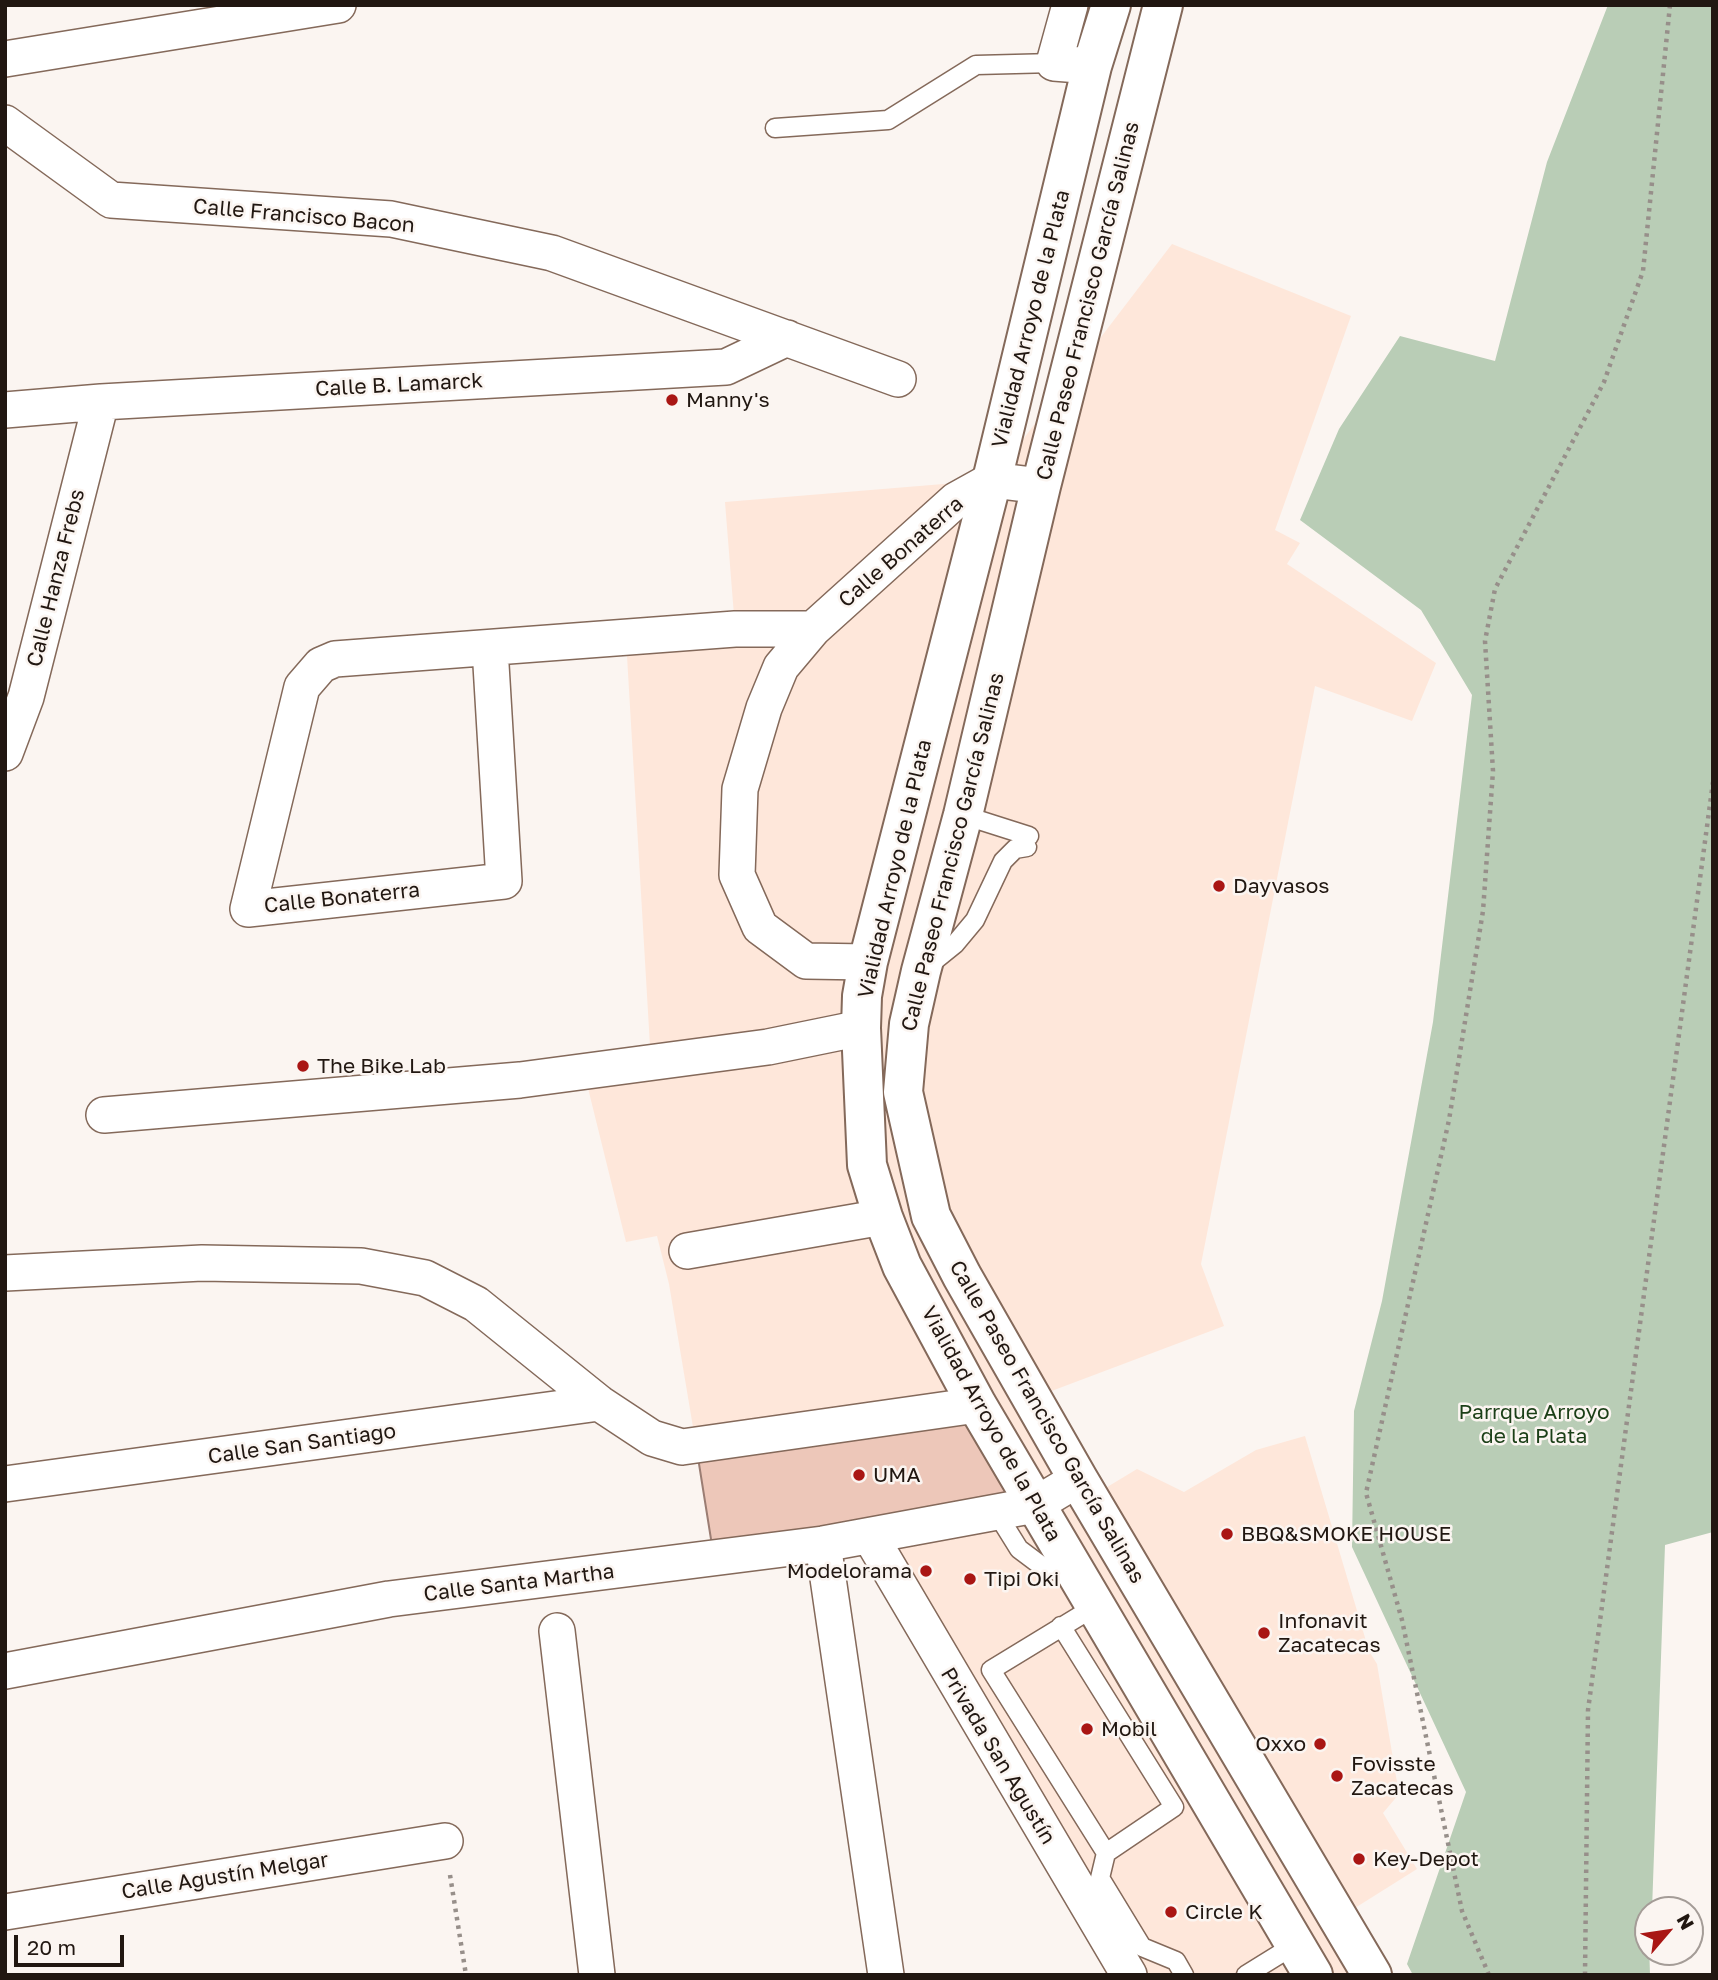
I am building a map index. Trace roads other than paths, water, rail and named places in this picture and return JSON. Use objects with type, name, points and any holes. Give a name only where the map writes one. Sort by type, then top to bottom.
[{"type":"main road","name":"Vialidad Arroyo de la Plata","points":[[1111,5],[1092,66],[992,480],[869,962],[862,996],[861,1028],[867,1165],[902,1266],[977,1405],[1087,1591],[1152,1737],[1305,1960]]},
{"type":"main road","name":"Calle Paseo Francisco García Salinas","points":[[1163,5],[921,971],[909,1024],[903,1091],[931,1216],[962,1276],[1078,1479],[1372,1975]]},
{"type":"main road","points":[[1152,1737],[1210,1699]]},
{"type":"street","points":[[5,59],[338,5]]},
{"type":"street","points":[[1070,5],[1054,63],[1092,66]]},
{"type":"street","name":"Calle Francisco Bacon","points":[[5,122],[111,200],[391,219],[552,253],[898,379]]},
{"type":"street","name":"Calle B. Lamarck","points":[[5,410],[101,402],[726,367],[788,338]]},
{"type":"street","name":"Calle Hanza Frebs","points":[[5,753],[26,697],[101,402]]},
{"type":"street","points":[[992,480],[1041,486]]},
{"type":"street","name":"Calle Bonaterra","points":[[869,962],[806,961],[760,927],[737,875],[740,789],[764,708],[781,667],[813,629],[956,500],[992,480]]},
{"type":"street","name":"Calle Bonaterra","points":[[490,648],[505,881],[248,909],[302,687],[321,665],[335,659],[736,629],[813,629]]},
{"type":"street","points":[[104,1115],[520,1080],[768,1047],[861,1028]]},
{"type":"street","points":[[687,1251],[883,1217]]},
{"type":"street","points":[[5,1273],[202,1263],[361,1266],[425,1278],[476,1304],[599,1403],[652,1438],[682,1447],[977,1405]]},
{"type":"street","name":"Calle San Santiago","points":[[5,1484],[599,1403]]},
{"type":"street","points":[[1035,1505],[1078,1479]]},
{"type":"street","name":"Calle Santa Martha","points":[[5,1671],[389,1600],[822,1545],[1035,1505]]},
{"type":"street","name":"Privada San Agustín","points":[[870,1536],[1129,1975]]},
{"type":"street","points":[[822,1545],[886,1975]]},
{"type":"street","points":[[557,1631],[597,1975]]},
{"type":"street","name":"Calle Agustín Melgar","points":[[5,1912],[445,1841]]},
{"type":"lane","points":[[775,128],[888,120],[975,65],[1054,63]]},
{"type":"lane","points":[[921,971],[955,944],[975,920],[1003,861],[1015,849],[1028,842],[962,815]]},
{"type":"lane","points":[[996,1512],[1019,1549],[1043,1567],[1087,1591],[1061,1626],[991,1670],[1106,1853]]},
{"type":"lane","points":[[1061,1626],[1152,1737],[1174,1807],[1106,1853],[1100,1878],[1142,1947],[1176,1961],[1184,1975]]},
{"type":"lane","points":[[1246,1975],[1305,1960]]},
{"type":"place","name":"Manny's","points":[[672,400]]},
{"type":"place","name":"Dayvasos","points":[[1219,886]]},
{"type":"place","name":"The Bike Lab","points":[[303,1066]]},
{"type":"place","name":"UMA","points":[[859,1475]]},
{"type":"place","name":"BBQ&SMOKE HOUSE","points":[[1227,1534]]},
{"type":"place","name":"Modelorama","points":[[926,1571]]},
{"type":"place","name":"Tipi Oki","points":[[970,1579]]},
{"type":"place","name":"Infonavit Zacatecas","points":[[1264,1633]]},
{"type":"place","name":"Mobil","points":[[1087,1729]]},
{"type":"place","name":"Oxxo","points":[[1320,1744]]},
{"type":"place","name":"Fovisste Zacatecas","points":[[1337,1776]]},
{"type":"place","name":"Key-Depot","points":[[1359,1859]]},
{"type":"place","name":"Circle K","points":[[1171,1912]]},
{"type":"park label","name":"Parrque Arroyo de la Plata","points":[[1534,1424]]}]
